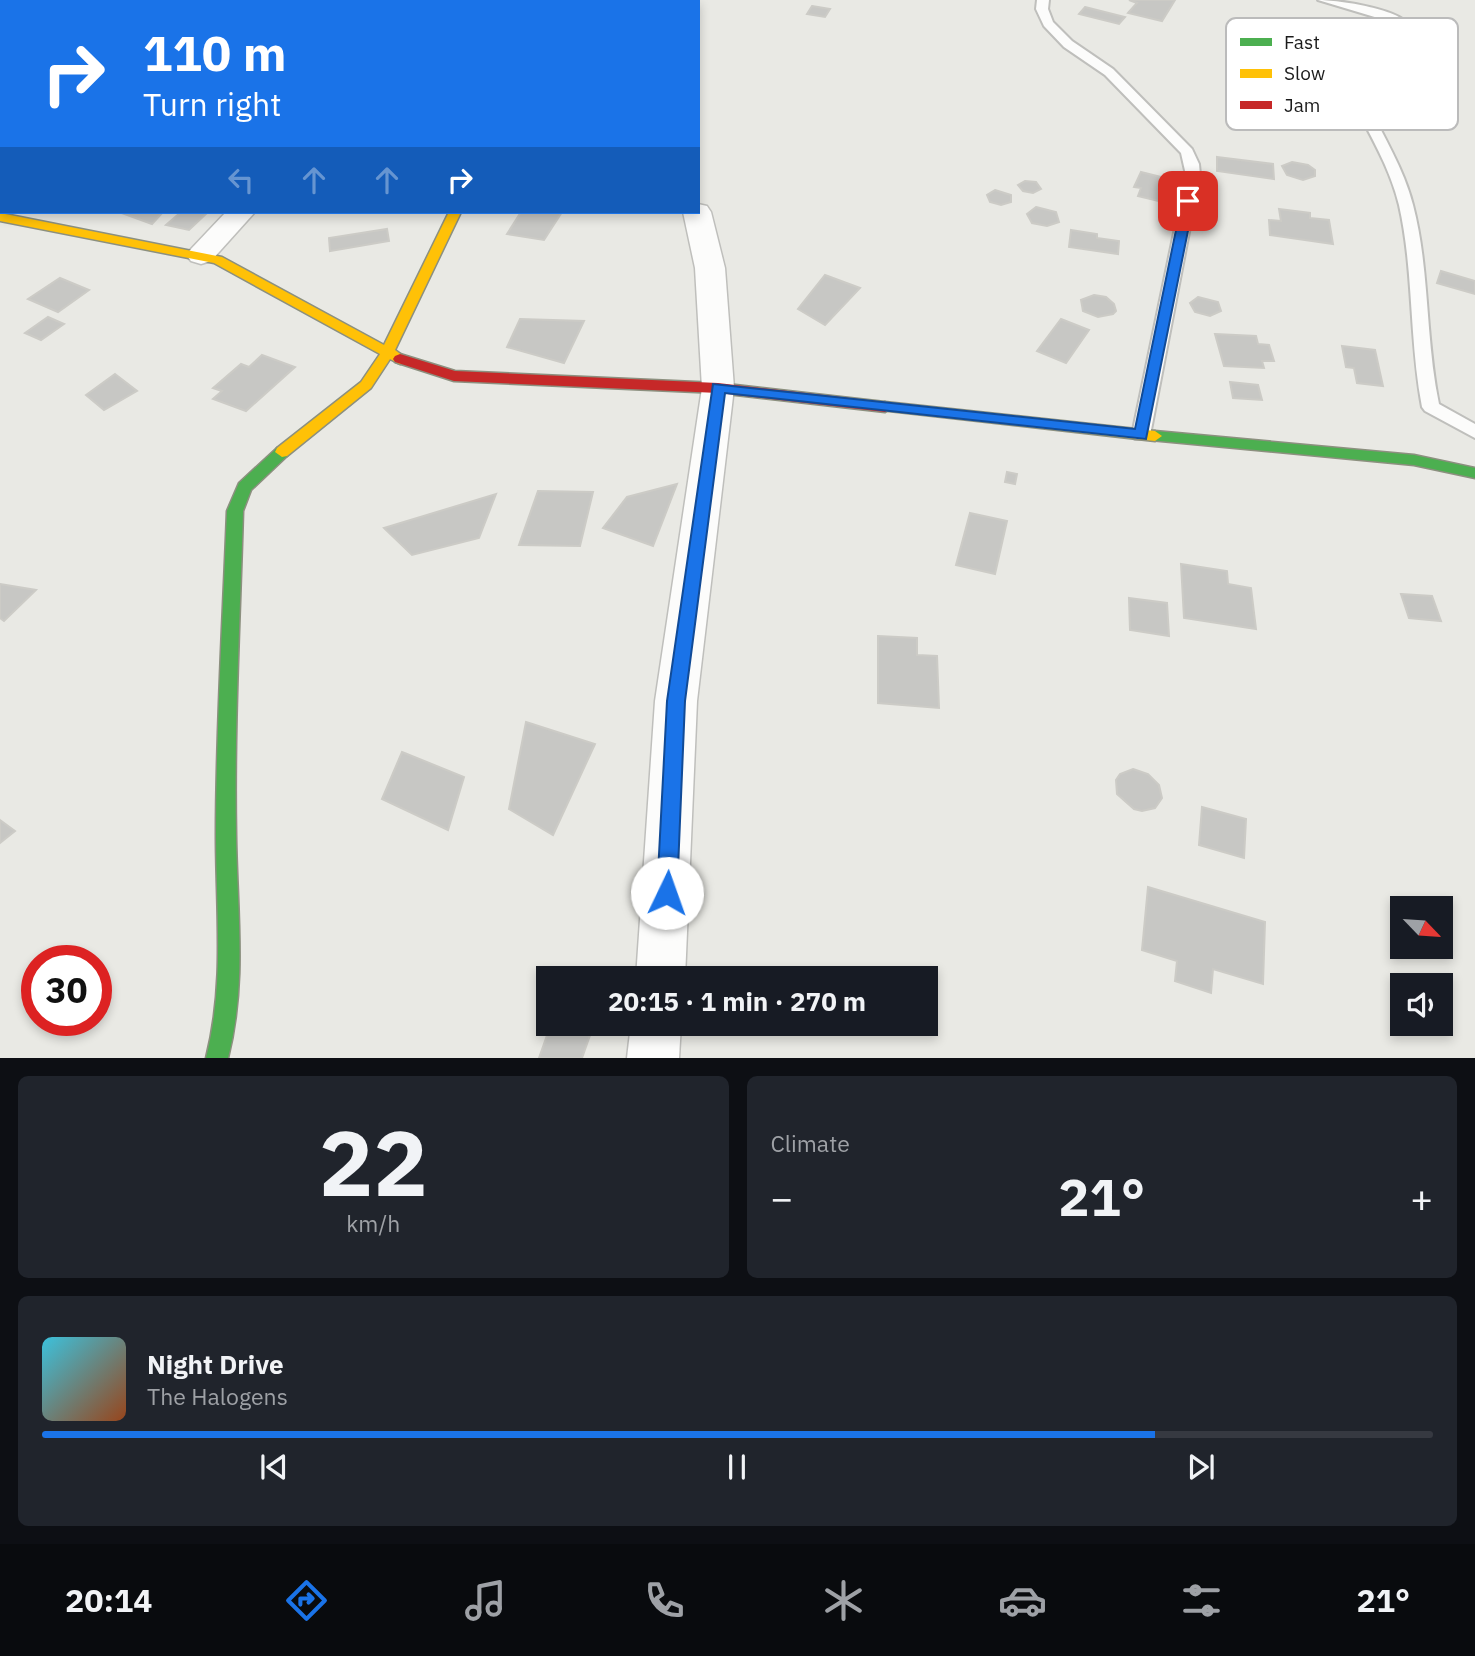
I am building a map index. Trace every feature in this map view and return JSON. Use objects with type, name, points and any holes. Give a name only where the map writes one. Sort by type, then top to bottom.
[{"type":"street","points":[[201,255],[239,214]]},
{"type":"street","points":[[217,1058],[231,984],[226,837],[235,511],[244,487],[262,467],[366,385],[387,353],[454,214]]},
{"type":"street","points":[[661,966],[676,701],[718,387],[710,268],[697,214]]},
{"type":"street","points":[[0,217],[201,255],[233,266],[387,353],[416,366],[454,376],[718,387],[1141,435],[1414,460],[1475,473]]},
{"type":"street","points":[[653,1058],[655,1036]]},
{"type":"lane","points":[[1042,0],[1042,9],[1048,23],[1068,44],[1109,72],[1186,152],[1192,164],[1193,175],[1141,435]]},
{"type":"lane","points":[[1324,0],[1395,18]]},
{"type":"lane","points":[[1374,130],[1397,176],[1406,205],[1417,270],[1424,372],[1432,407],[1475,432]]},
{"type":"building","points":[[1129,0],[1175,0],[1162,21],[1128,13],[1137,3]]},
{"type":"building","points":[[812,6],[830,9],[825,17],[807,14]]},
{"type":"building","points":[[1085,7],[1125,17],[1119,24],[1079,14]]},
{"type":"building","points":[[1217,157],[1273,164],[1274,179],[1217,171]]},
{"type":"building","points":[[1292,162],[1308,165],[1315,170],[1315,176],[1303,180],[1287,175],[1282,166]]},
{"type":"building","points":[[1141,172],[1169,179],[1159,201],[1138,196],[1141,188],[1134,187]]},
{"type":"building","points":[[1025,181],[1036,182],[1041,189],[1033,193],[1023,191],[1018,185]]},
{"type":"building","points":[[995,190],[1011,195],[1011,202],[1001,205],[990,202],[987,195]]},
{"type":"building","points":[[1036,207],[1056,212],[1059,222],[1047,226],[1032,223],[1027,214]]},
{"type":"building","points":[[1279,209],[1310,213],[1310,218],[1329,220],[1333,244],[1270,235],[1269,220],[1281,221]]},
{"type":"building","points":[[124,214],[161,214],[152,224]]},
{"type":"building","points":[[179,214],[206,214],[189,230],[166,225]]},
{"type":"building","points":[[520,214],[561,214],[544,240],[507,234]]},
{"type":"building","points":[[387,229],[389,241],[330,251],[329,238]]},
{"type":"building","points":[[1071,230],[1119,241],[1118,254],[1069,247]]},
{"type":"building","points":[[1441,271],[1475,281],[1475,294],[1437,283]]},
{"type":"building","points":[[825,275],[860,288],[825,325],[798,309]]},
{"type":"building","points":[[60,278],[89,290],[58,312],[28,299]]},
{"type":"building","points":[[1094,295],[1106,297],[1114,304],[1116,311],[1098,317],[1083,311],[1081,300]]},
{"type":"building","points":[[1198,297],[1218,302],[1221,311],[1210,316],[1195,312],[1190,303]]},
{"type":"building","points":[[48,317],[64,324],[41,340],[25,333]]},
{"type":"building","points":[[520,319],[584,321],[564,363],[507,347]]},
{"type":"building","points":[[1061,319],[1089,330],[1066,363],[1037,351]]},
{"type":"building","points":[[1215,334],[1256,336],[1258,344],[1269,345],[1274,361],[1262,361],[1264,368],[1224,366]]},
{"type":"building","points":[[1342,346],[1375,350],[1383,386],[1357,383],[1354,368],[1346,367]]},
{"type":"building","points":[[262,355],[295,367],[246,411],[213,399],[222,391],[213,388],[241,364],[249,367]]},
{"type":"building","points":[[115,374],[137,391],[104,410],[86,395]]},
{"type":"building","points":[[1230,382],[1258,385],[1262,400],[1233,398]]},
{"type":"building","points":[[1007,472],[1017,474],[1015,484],[1005,482]]},
{"type":"building","points":[[677,484],[653,546],[603,528],[627,497]]},
{"type":"building","points":[[538,491],[593,492],[580,546],[519,545]]},
{"type":"building","points":[[496,494],[479,538],[412,555],[384,528]]},
{"type":"building","points":[[970,513],[1007,521],[995,574],[956,565]]},
{"type":"building","points":[[1181,564],[1227,571],[1228,584],[1251,588],[1256,629],[1184,618]]},
{"type":"building","points":[[0,584],[36,590],[4,621],[0,618]]},
{"type":"building","points":[[1401,594],[1432,596],[1441,621],[1409,618]]},
{"type":"building","points":[[1129,598],[1167,603],[1169,636],[1130,630]]},
{"type":"building","points":[[878,636],[917,638],[917,655],[937,656],[939,708],[878,703]]},
{"type":"building","points":[[526,722],[595,744],[553,835],[509,809]]},
{"type":"building","points":[[402,752],[464,777],[448,830],[382,799]]},
{"type":"building","points":[[1133,769],[1148,774],[1159,785],[1162,798],[1155,808],[1142,811],[1134,809],[1117,794],[1116,780],[1120,774]]},
{"type":"building","points":[[1202,807],[1246,819],[1244,858],[1199,845]]},
{"type":"building","points":[[0,820],[15,831],[0,843]]},
{"type":"building","points":[[1148,887],[1265,922],[1263,984],[1213,969],[1211,993],[1175,981],[1177,961],[1142,950]]},
{"type":"building","points":[[547,1036],[590,1036],[582,1058],[539,1058]]},
{"type":"traffic: fast","points":[[1155,436],[1414,460],[1475,473]]},
{"type":"traffic: fast","points":[[217,1058],[224,1031],[230,975],[226,795],[235,511],[244,487],[282,452]]},
{"type":"traffic: slow","points":[[282,452],[366,385],[387,353],[454,214]]},
{"type":"traffic: slow","points":[[0,217],[218,260],[400,359]]},
{"type":"traffic: slow","points":[[885,407],[1155,436]]},
{"type":"traffic: jam","points":[[400,359],[454,376],[718,388],[885,407]]},
{"type":"route","points":[[667,893],[676,701],[718,387],[1141,435],[1188,201]]}]
